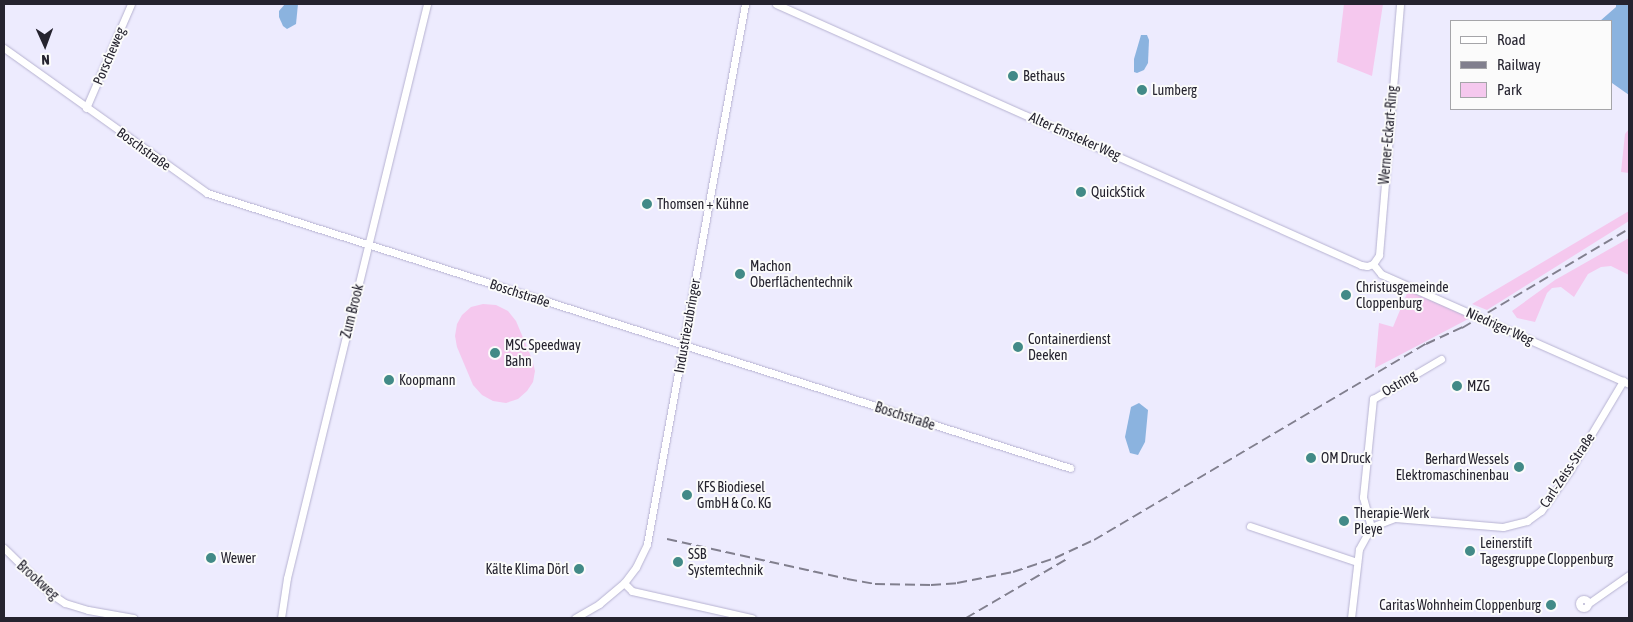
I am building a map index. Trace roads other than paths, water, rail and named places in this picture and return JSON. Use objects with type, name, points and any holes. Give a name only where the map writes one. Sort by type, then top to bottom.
[{"type":"street","name":"Porscheweg","points":[[86,108],[131,4]]},
{"type":"street","name":"Zum Brook","points":[[281,618],[287,578],[427,4]]},
{"type":"street","name":"Industriezubringer","points":[[575,618],[599,604],[624,583],[636,568],[646,544],[653,518],[745,4]]},
{"type":"street","name":"Alter Emsteker Weg","points":[[776,4],[1361,265],[1373,264]]},
{"type":"street","name":"Werner-Eckart-Ring","points":[[1373,264],[1379,255],[1400,4]]},
{"type":"street","name":"Boschstraße","points":[[4,48],[207,193],[1070,468]]},
{"type":"street","name":"Niedriger Weg","points":[[1373,264],[1381,274],[1626,382]]},
{"type":"street","name":"Ostring","points":[[1371,527],[1363,497],[1373,399],[1440,359]]},
{"type":"street","name":"Carl-Zeiss-Straße","points":[[1371,527],[1395,518],[1503,526],[1528,521],[1541,510],[1570,470],[1626,382]]},
{"type":"street","points":[[1250,526],[1357,562]]},
{"type":"street","points":[[1351,618],[1359,549],[1371,527]]},
{"type":"street","name":"Brookweg","points":[[4,548],[50,593],[65,603],[88,610],[133,618]]},
{"type":"street","points":[[1588,603],[1629,576]]},
{"type":"street","points":[[624,583],[632,591],[752,618]]},
{"type":"water","points":[[285,4],[298,4],[296,24],[287,29],[283,26],[279,17],[279,11]]},
{"type":"water","points":[[1616,4],[1629,4],[1629,95],[1613,84],[1613,20],[1601,20],[1616,7]]},
{"type":"water","points":[[1141,35],[1147,35],[1149,40],[1148,63],[1144,70],[1137,73],[1134,72],[1134,59]]},
{"type":"water","points":[[1139,403],[1148,410],[1145,442],[1138,455],[1130,453],[1125,437],[1131,407]]},
{"type":"railway","points":[[1462,328],[1629,229]]},
{"type":"railway","points":[[667,539],[875,584],[931,585],[957,583],[1013,572],[1055,558],[1094,540],[1426,344],[1467,325]]},
{"type":"railway","points":[[966,618],[1067,559]]},
{"type":"place","name":"Bethaus","points":[[1013,76]]},
{"type":"place","name":"Lumberg","points":[[1142,90]]},
{"type":"place","name":"QuickStick","points":[[1081,192]]},
{"type":"place","name":"Thomsen + Kühne","points":[[647,204]]},
{"type":"place","name":"Machon Oberflächentechnik","points":[[740,274]]},
{"type":"place","name":"Christusgemeinde Cloppenburg","points":[[1346,295]]},
{"type":"place","name":"Containerdienst Deeken","points":[[1018,347]]},
{"type":"place","name":"MSC Speedway Bahn","points":[[495,353]]},
{"type":"place","name":"Koopmann","points":[[389,380]]},
{"type":"place","name":"MZG","points":[[1457,386]]},
{"type":"place","name":"OM Druck","points":[[1311,458]]},
{"type":"place","name":"Berhard Wessels Elektromaschinenbau","points":[[1519,467]]},
{"type":"place","name":"KFS Biodiesel GmbH & Co. KG","points":[[687,495]]},
{"type":"place","name":"Therapie-Werk Pleye","points":[[1344,521]]},
{"type":"place","name":"Leinerstift Tagesgruppe Cloppenburg","points":[[1470,551]]},
{"type":"place","name":"Wewer","points":[[211,558]]},
{"type":"place","name":"SSB Systemtechnik","points":[[678,562]]},
{"type":"place","name":"Kälte Klima Dörl","points":[[579,569]]},
{"type":"place","name":"Caritas Wohnheim Cloppenburg","points":[[1551,605]]}]
